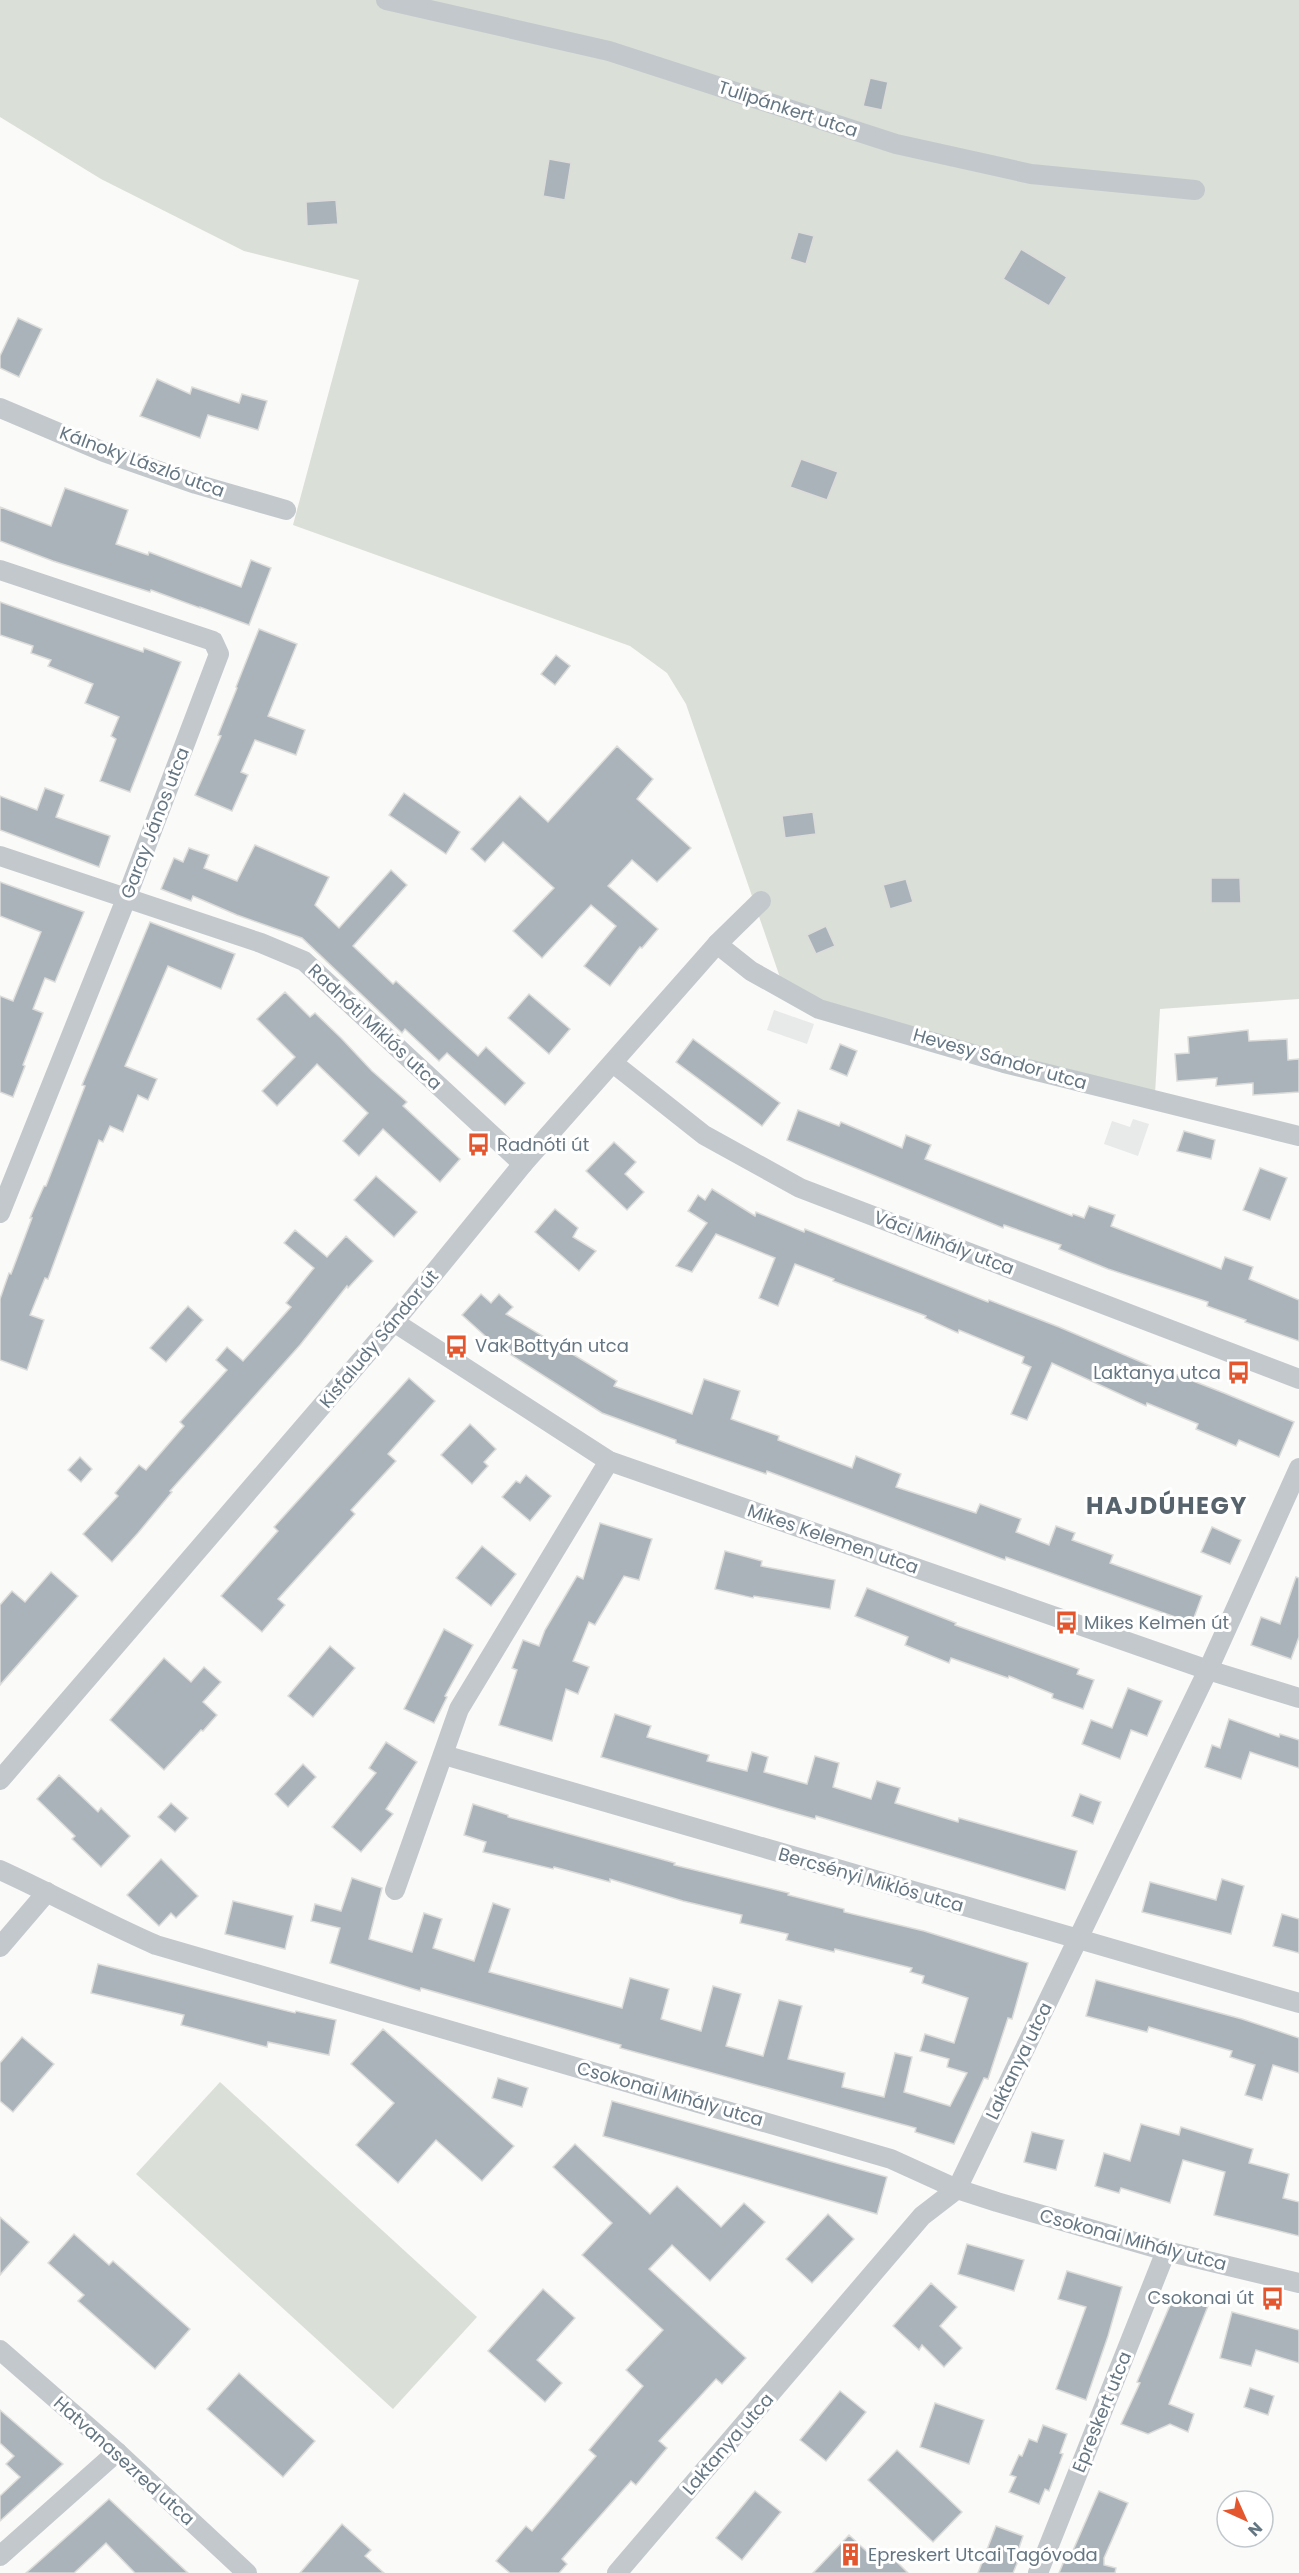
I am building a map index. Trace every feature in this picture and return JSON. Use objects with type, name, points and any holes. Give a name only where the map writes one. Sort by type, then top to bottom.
[{"type":"street","name":"Tulipánkert utca","points":[[386,0],[609,51],[896,144],[1031,174],[1195,190]]},
{"type":"street","name":"Kálnoky László utca","points":[[0,408],[104,452],[196,484],[286,510]]},
{"type":"street","name":"Garay János utca","points":[[0,570],[213,641],[219,654],[126,900],[2,1201]]},
{"type":"street","name":"Radnóti Miklós utca","points":[[0,856],[126,900],[261,943],[304,961],[523,1164]]},
{"type":"street","name":"Kisfaludy Sándor út","points":[[0,1780],[394,1323],[523,1164],[717,944],[760,901]]},
{"type":"street","name":"Hevesy Sándor utca","points":[[717,944],[751,971],[819,1009],[1005,1063],[1299,1136]]},
{"type":"street","name":"Váci Mihály utca","points":[[613,1063],[704,1135],[800,1188],[1299,1379]]},
{"type":"street","name":"Mikes Kelemen utca","points":[[394,1323],[609,1461],[1208,1670],[1299,1698]]},
{"type":"street","points":[[394,1890],[459,1709],[609,1461]]},
{"type":"street","name":"Laktanya utca","points":[[617,2573],[922,2216],[957,2189],[1208,1670],[1299,1468]]},
{"type":"street","name":"Bercsényi Miklós utca","points":[[444,1755],[1299,2003]]},
{"type":"street","name":"Csokonai Mihály utca","points":[[0,1870],[47,1892],[103,1923],[156,1945],[891,2159],[957,2189],[1166,2251],[1299,2283]]},
{"type":"street","points":[[0,1947],[47,1892]]},
{"type":"street","name":"Epreskert utca","points":[[1038,2573],[1166,2251]]},
{"type":"street","name":"Hatvanasezred utca","points":[[0,2350],[117,2452],[247,2573]]},
{"type":"street","points":[[0,2556],[117,2452]]},
{"type":"shaded area","points":[[0,0],[1299,0],[1299,999],[1160,1009],[1155,1094],[785,992],[686,704],[667,673],[630,646],[293,525],[359,280],[244,251],[101,179],[0,117]]},
{"type":"shaded area","points":[[774,1010],[814,1024],[807,1044],[767,1030]]},
{"type":"shaded area","points":[[1133,1119],[1149,1124],[1138,1156],[1104,1144],[1112,1121],[1130,1127]]},
{"type":"shaded area","points":[[220,2082],[477,2317],[393,2409],[136,2174]]},
{"type":"building","points":[[870,78],[888,82],[882,110],[863,106]]},
{"type":"building","points":[[549,159],[571,163],[565,200],[543,196]]},
{"type":"building","points":[[336,200],[338,224],[307,226],[306,202]]},
{"type":"building","points":[[798,232],[814,236],[806,264],[790,259]]},
{"type":"building","points":[[1021,249],[1067,277],[1049,306],[1003,279]]},
{"type":"building","points":[[18,318],[42,329],[19,377],[0,368],[0,356]]},
{"type":"building","points":[[157,379],[190,394],[192,387],[239,403],[242,394],[267,401],[258,430],[208,415],[200,438],[140,416]]},
{"type":"building","points":[[801,459],[838,472],[827,500],[790,487]]},
{"type":"building","points":[[65,488],[128,510],[116,544],[148,555],[149,552],[241,587],[251,560],[271,568],[249,625],[151,590],[150,592],[53,561],[0,541],[0,507],[51,526]]},
{"type":"building","points":[[0,602],[143,652],[144,648],[181,662],[130,792],[100,781],[116,739],[111,736],[119,717],[85,703],[93,684],[48,666],[51,660],[31,653],[33,646],[0,635]]},
{"type":"building","points":[[259,629],[297,644],[268,716],[305,730],[296,755],[255,740],[241,772],[248,775],[232,811],[195,795],[221,736],[218,735]]},
{"type":"building","points":[[556,655],[570,666],[555,685],[541,674]]},
{"type":"building","points":[[617,746],[653,779],[637,799],[691,848],[657,882],[632,860],[608,886],[658,929],[642,948],[640,947],[610,986],[584,966],[616,926],[591,905],[542,958],[513,931],[554,888],[503,842],[485,862],[471,849],[520,796],[548,822]]},
{"type":"building","points":[[45,788],[64,795],[56,817],[110,836],[99,867],[0,830],[0,796],[37,810]]},
{"type":"building","points":[[404,793],[460,832],[446,854],[389,815]]},
{"type":"building","points":[[813,812],[816,834],[785,838],[782,816]]},
{"type":"building","points":[[255,845],[329,877],[315,905],[339,928],[391,870],[407,885],[353,946],[393,984],[396,981],[478,1056],[486,1047],[525,1083],[505,1105],[447,1053],[439,1061],[405,1029],[402,1033],[302,938],[237,915],[193,896],[191,901],[161,889],[174,858],[183,862],[189,848],[209,855],[204,868],[237,881]]},
{"type":"building","points":[[1211,878],[1240,878],[1241,903],[1211,903]]},
{"type":"building","points":[[906,879],[913,902],[890,909],[883,885]]},
{"type":"building","points":[[0,882],[84,912],[55,982],[45,978],[33,1009],[43,1013],[13,1097],[0,1092],[0,996],[13,1001],[41,932],[0,916]]},
{"type":"building","points":[[150,922],[235,954],[221,989],[168,966],[125,1066],[157,1079],[148,1100],[138,1095],[123,1132],[110,1126],[103,1142],[99,1140],[48,1279],[45,1278],[30,1315],[44,1320],[27,1370],[0,1360],[0,1299],[32,1218],[30,1218],[46,1186],[85,1086],[82,1085]]},
{"type":"building","points":[[826,926],[835,946],[816,954],[807,935]]},
{"type":"building","points":[[285,992],[310,1017],[315,1013],[372,1071],[407,1102],[403,1106],[460,1159],[440,1182],[383,1129],[359,1156],[343,1141],[368,1113],[317,1064],[277,1106],[262,1091],[295,1057],[257,1019]]},
{"type":"building","points":[[529,994],[570,1029],[549,1054],[508,1018]]},
{"type":"building","points":[[1248,1030],[1249,1041],[1287,1039],[1288,1060],[1299,1059],[1299,1092],[1253,1095],[1253,1083],[1216,1086],[1217,1078],[1177,1081],[1175,1054],[1189,1053],[1188,1037]]},
{"type":"building","points":[[693,1039],[780,1103],[762,1126],[676,1062]]},
{"type":"building","points":[[840,1044],[857,1051],[847,1076],[830,1069]]},
{"type":"building","points":[[798,1110],[839,1126],[841,1122],[902,1148],[906,1135],[931,1145],[925,1159],[1072,1216],[1073,1214],[1084,1218],[1089,1206],[1115,1215],[1111,1226],[1221,1269],[1225,1257],[1253,1267],[1249,1279],[1299,1300],[1299,1341],[1207,1306],[1208,1302],[1108,1269],[1059,1249],[1061,1245],[1004,1225],[1003,1228],[787,1140]]},
{"type":"building","points":[[1184,1131],[1215,1140],[1211,1159],[1177,1151]]},
{"type":"building","points":[[614,1142],[636,1162],[625,1174],[644,1192],[627,1210],[586,1171]]},
{"type":"building","points":[[1260,1168],[1287,1178],[1270,1220],[1243,1210]]},
{"type":"building","points":[[376,1176],[417,1212],[394,1237],[354,1200]]},
{"type":"building","points":[[712,1189],[755,1216],[756,1212],[804,1232],[805,1229],[988,1302],[989,1300],[1059,1327],[1174,1376],[1175,1374],[1294,1422],[1279,1457],[1239,1440],[1236,1446],[1196,1429],[1198,1424],[1147,1403],[1146,1406],[1052,1363],[1027,1420],[1011,1414],[1031,1367],[1022,1363],[1024,1357],[959,1330],[958,1333],[925,1318],[926,1316],[795,1264],[778,1306],[759,1298],[775,1258],[716,1234],[692,1272],[676,1266],[707,1223],[688,1211],[698,1195],[705,1200]]},
{"type":"building","points":[[555,1209],[578,1228],[573,1237],[596,1251],[579,1271],[535,1232]]},
{"type":"building","points":[[295,1230],[327,1257],[346,1236],[373,1261],[348,1288],[347,1286],[300,1345],[170,1491],[172,1492],[112,1562],[83,1534],[118,1496],[115,1493],[139,1465],[146,1470],[184,1426],[180,1422],[227,1370],[216,1360],[227,1347],[243,1361],[291,1307],[286,1303],[314,1268],[284,1243]]},
{"type":"building","points":[[481,1294],[491,1303],[499,1294],[513,1307],[506,1314],[617,1381],[614,1386],[692,1414],[704,1379],[740,1391],[731,1419],[779,1436],[778,1440],[852,1468],[856,1456],[901,1474],[896,1487],[976,1513],[980,1504],[1021,1519],[1016,1532],[1049,1545],[1056,1526],[1075,1533],[1072,1540],[1113,1555],[1110,1563],[1202,1596],[1192,1623],[1006,1557],[1005,1560],[767,1471],[766,1474],[676,1443],[676,1440],[602,1413],[494,1344],[462,1315]]},
{"type":"building","points":[[188,1306],[203,1320],[166,1362],[150,1348]]},
{"type":"building","points":[[409,1378],[435,1401],[388,1454],[396,1461],[351,1510],[355,1514],[278,1599],[285,1605],[262,1632],[221,1596],[278,1531],[274,1527]]},
{"type":"building","points":[[470,1424],[496,1449],[484,1462],[488,1466],[472,1484],[441,1455]]},
{"type":"building","points":[[80,1457],[92,1469],[81,1482],[68,1470]]},
{"type":"building","points":[[526,1475],[551,1496],[530,1521],[502,1497],[516,1481],[520,1483]]},
{"type":"building","points":[[600,1523],[652,1539],[639,1580],[624,1576],[595,1625],[589,1622],[573,1661],[589,1667],[578,1694],[566,1689],[552,1741],[499,1725],[517,1670],[512,1668],[523,1640],[539,1646],[545,1630],[577,1576],[583,1579]]},
{"type":"building","points":[[1212,1527],[1241,1540],[1230,1564],[1201,1552]]},
{"type":"building","points":[[482,1546],[516,1574],[491,1606],[456,1578]]},
{"type":"building","points":[[725,1551],[762,1561],[761,1566],[835,1580],[830,1609],[754,1596],[753,1598],[715,1589]]},
{"type":"building","points":[[51,1572],[78,1596],[0,1685],[0,1605],[12,1591],[25,1602]]},
{"type":"building","points":[[1296,1577],[1299,1578],[1299,1637],[1291,1659],[1251,1645],[1261,1617],[1280,1624]]},
{"type":"building","points":[[867,1588],[956,1623],[955,1625],[1079,1669],[1077,1674],[1094,1680],[1083,1709],[1052,1698],[1053,1694],[1009,1676],[1008,1678],[951,1658],[949,1663],[905,1645],[908,1637],[855,1616]]},
{"type":"building","points":[[444,1629],[473,1645],[445,1696],[447,1697],[434,1723],[404,1709]]},
{"type":"building","points":[[330,1646],[355,1668],[313,1717],[288,1696]]},
{"type":"building","points":[[164,1658],[191,1682],[204,1667],[221,1682],[203,1702],[217,1715],[164,1770],[110,1720]]},
{"type":"building","points":[[1128,1688],[1162,1701],[1147,1736],[1131,1730],[1120,1759],[1082,1744],[1091,1720],[1112,1728]]},
{"type":"building","points":[[615,1714],[651,1726],[647,1737],[709,1755],[707,1761],[747,1771],[752,1752],[768,1757],[764,1772],[807,1784],[815,1756],[839,1763],[833,1787],[871,1799],[877,1781],[900,1788],[895,1803],[958,1822],[959,1818],[1077,1851],[1065,1890],[816,1816],[815,1819],[601,1757]]},
{"type":"building","points":[[1229,1719],[1279,1737],[1280,1734],[1299,1740],[1299,1768],[1250,1752],[1241,1779],[1205,1767],[1212,1745],[1220,1748]]},
{"type":"building","points":[[386,1742],[417,1762],[386,1809],[393,1814],[361,1852],[332,1827],[376,1773],[369,1768]]},
{"type":"building","points":[[303,1764],[316,1777],[288,1807],[275,1794]]},
{"type":"building","points":[[59,1775],[98,1812],[101,1808],[130,1836],[101,1867],[72,1839],[75,1836],[37,1799]]},
{"type":"building","points":[[1080,1794],[1101,1802],[1093,1824],[1072,1816]]},
{"type":"building","points":[[171,1803],[188,1818],[175,1832],[158,1817]]},
{"type":"building","points":[[473,1804],[508,1815],[508,1817],[675,1863],[674,1865],[789,1893],[788,1895],[844,1909],[844,1912],[924,1931],[1028,1963],[1012,2019],[1008,2018],[988,2079],[984,2078],[954,2144],[915,2132],[916,2128],[620,2048],[621,2045],[421,1988],[420,1991],[330,1963],[340,1928],[311,1921],[315,1904],[341,1911],[352,1878],[382,1888],[369,1939],[412,1952],[424,1913],[442,1919],[433,1948],[474,1961],[493,1903],[510,1909],[489,1972],[622,2008],[630,1978],[669,1989],[661,2019],[701,2031],[713,1986],[741,1994],[726,2046],[763,2056],[779,2000],[802,2006],[788,2059],[845,2073],[842,2087],[884,2097],[895,2053],[912,2057],[904,2092],[950,2106],[967,2073],[947,2067],[949,2059],[920,2051],[925,2034],[954,2043],[968,1998],[922,1983],[924,1976],[910,1972],[912,1968],[835,1949],[834,1952],[786,1940],[788,1934],[740,1923],[742,1915],[683,1901],[610,1879],[610,1882],[483,1852],[486,1842],[464,1835]]},
{"type":"building","points":[[161,1859],[198,1896],[176,1918],[171,1913],[159,1926],[127,1895]]},
{"type":"building","points":[[1222,1879],[1244,1886],[1231,1934],[1142,1912],[1150,1882],[1216,1900]]},
{"type":"building","points":[[233,1901],[293,1916],[285,1949],[225,1934]]},
{"type":"building","points":[[1282,1914],[1299,1919],[1299,1953],[1273,1946]]},
{"type":"building","points":[[98,1964],[295,2013],[296,2011],[336,2020],[329,2055],[268,2042],[267,2047],[181,2025],[184,2015],[91,1993]]},
{"type":"building","points":[[1096,1980],[1242,2019],[1299,2038],[1299,2073],[1273,2065],[1262,2100],[1245,2095],[1255,2065],[1230,2057],[1232,2051],[1149,2027],[1147,2032],[1086,2016]]},
{"type":"building","points":[[383,2029],[514,2146],[482,2181],[436,2140],[398,2183],[356,2145],[394,2103],[351,2064]]},
{"type":"building","points":[[22,2037],[54,2064],[13,2112],[0,2101],[0,2063]]},
{"type":"building","points":[[498,2078],[528,2088],[522,2107],[492,2098]]},
{"type":"building","points":[[612,2101],[887,2177],[877,2214],[603,2136]]},
{"type":"building","points":[[1141,2124],[1179,2135],[1181,2127],[1253,2149],[1249,2163],[1289,2174],[1283,2198],[1299,2202],[1299,2236],[1214,2215],[1225,2172],[1183,2160],[1170,2203],[1121,2188],[1119,2193],[1095,2186],[1104,2153],[1130,2161]]},
{"type":"building","points":[[1032,2132],[1064,2140],[1056,2170],[1024,2162]]},
{"type":"building","points":[[575,2144],[650,2214],[677,2186],[721,2227],[744,2203],[765,2222],[710,2281],[672,2245],[649,2269],[746,2358],[722,2384],[716,2379],[659,2441],[667,2448],[636,2485],[631,2481],[562,2559],[567,2564],[559,2573],[510,2573],[496,2561],[526,2526],[532,2531],[596,2456],[589,2450],[643,2386],[626,2370],[663,2330],[582,2255],[612,2223],[553,2167]]},
{"type":"building","points":[[828,2214],[854,2239],[812,2283],[786,2259]]},
{"type":"building","points":[[0,2217],[29,2242],[0,2275]]},
{"type":"building","points":[[74,2234],[109,2265],[113,2261],[190,2329],[155,2369],[78,2301],[84,2295],[48,2263]]},
{"type":"building","points":[[967,2244],[1024,2260],[1014,2291],[958,2274]]},
{"type":"building","points":[[1067,2271],[1122,2287],[1086,2400],[1056,2389],[1086,2307],[1058,2299]]},
{"type":"building","points":[[931,2283],[957,2307],[940,2326],[962,2348],[944,2367],[922,2345],[919,2350],[893,2326]]},
{"type":"building","points":[[543,2289],[575,2318],[537,2360],[562,2383],[545,2402],[488,2351]]},
{"type":"building","points":[[1174,2296],[1208,2306],[1169,2404],[1194,2414],[1188,2432],[1170,2424],[1148,2434],[1121,2424],[1140,2383],[1137,2382]]},
{"type":"building","points":[[1232,2312],[1299,2330],[1299,2363],[1256,2350],[1251,2366],[1220,2358]]},
{"type":"building","points":[[239,2373],[315,2441],[283,2477],[207,2409]]},
{"type":"building","points":[[1250,2388],[1274,2396],[1268,2415],[1244,2407]]},
{"type":"building","points":[[840,2391],[866,2412],[826,2461],[800,2440]]},
{"type":"building","points":[[935,2403],[984,2420],[969,2464],[920,2447]]},
{"type":"building","points":[[0,2410],[63,2464],[0,2521],[0,2496],[20,2477],[6,2464],[14,2456],[0,2443]]},
{"type":"building","points":[[1043,2425],[1067,2434],[1060,2453],[1063,2454],[1049,2491],[1045,2489],[1039,2504],[1009,2492],[1016,2477],[1010,2475],[1019,2455],[1022,2456],[1029,2439],[1037,2442]]},
{"type":"building","points":[[897,2450],[962,2512],[933,2542],[868,2480]]},
{"type":"building","points":[[755,2491],[781,2512],[742,2560],[716,2538]]},
{"type":"building","points":[[1099,2491],[1128,2503],[1104,2558],[1104,2565],[1116,2568],[1115,2573],[1059,2573],[1067,2554],[1071,2555]]},
{"type":"building","points":[[109,2499],[188,2573],[135,2573],[106,2543],[74,2573],[26,2573]]},
{"type":"building","points":[[342,2524],[371,2550],[365,2556],[384,2573],[300,2573]]},
{"type":"building","points":[[996,2526],[1023,2536],[1017,2554],[1020,2556],[1013,2573],[978,2573]]},
{"type":"building","name":"Epreskert Utcai Tagóvoda","points":[[849,2535],[876,2560],[885,2550],[908,2573],[813,2573]]},
{"type":"place","name":"Radnóti út","points":[[479,1145]]},
{"type":"place","name":"Vak Bottyán utca","points":[[457,1346]]},
{"type":"place","name":"Laktanya utca","points":[[1239,1373]]},
{"type":"place","name":"Mikes Kelmen út","points":[[1066,1623]]},
{"type":"place","name":"Csokonai út","points":[[1272,2298]]},
{"type":"place","name":"Epreskert Utcai Tagóvoda","points":[[850,2555]]},
{"type":"district","name":"HAJDÚHEGY","points":[[1167,1506]]}]
